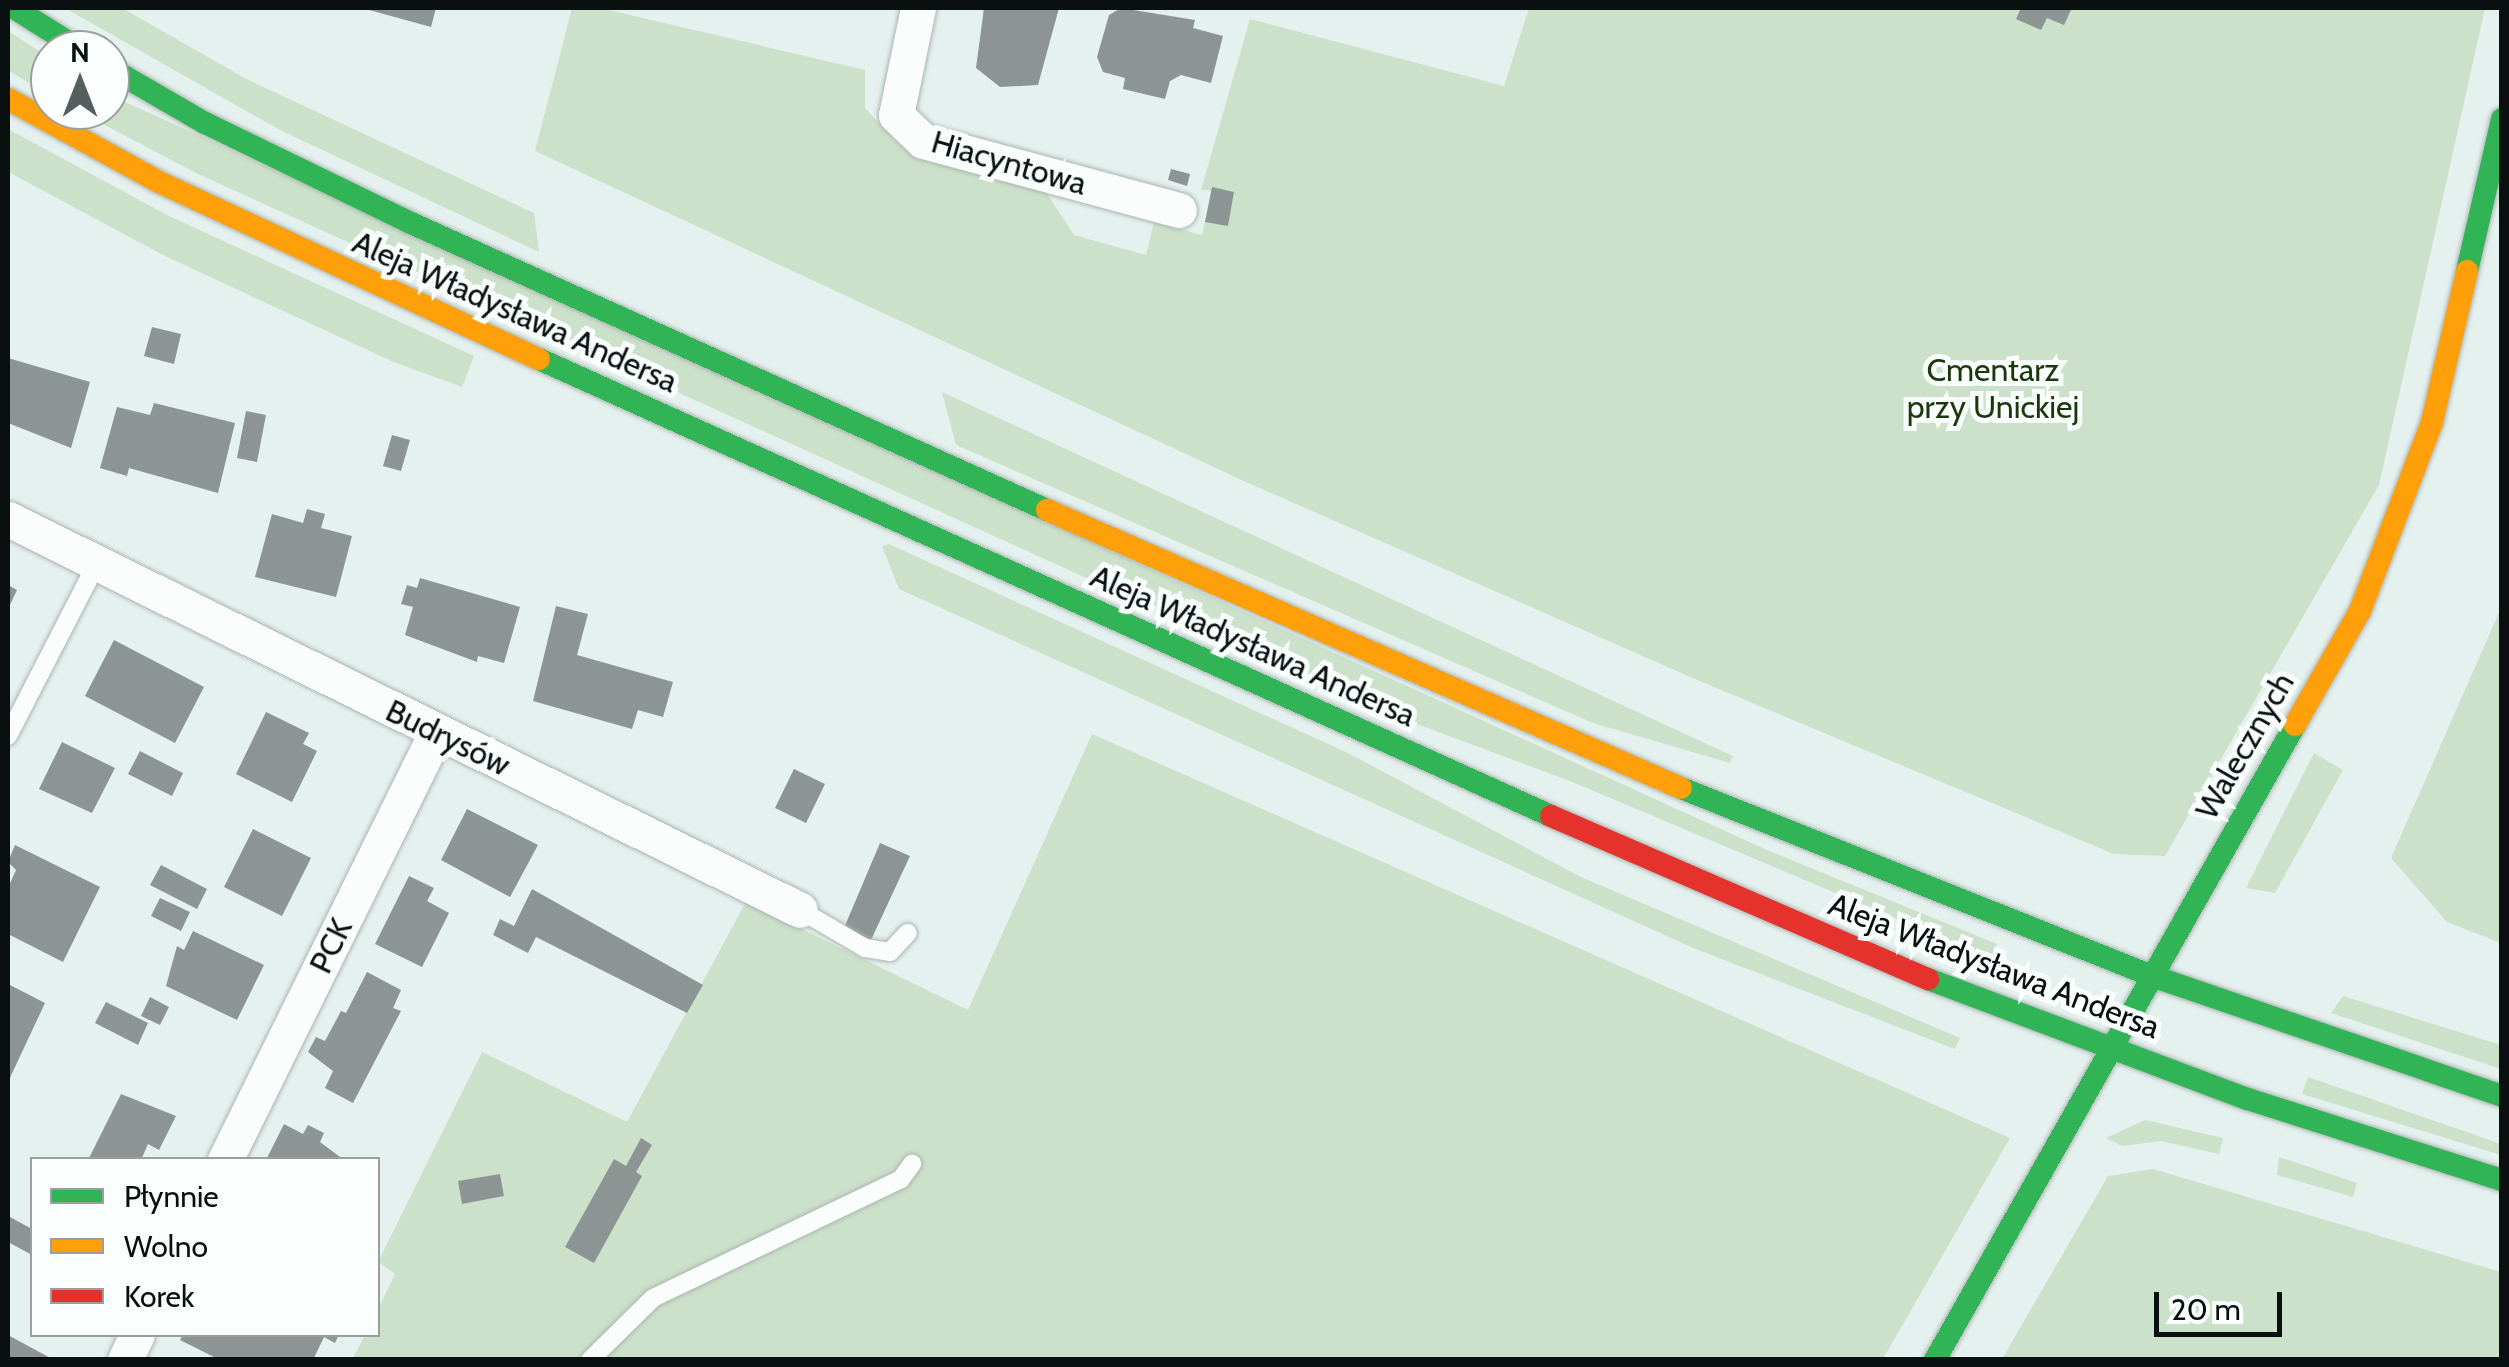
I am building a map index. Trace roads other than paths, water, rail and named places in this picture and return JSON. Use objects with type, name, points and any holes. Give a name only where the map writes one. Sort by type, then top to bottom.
[{"type":"main road","points":[[14,8],[49,30]]},
{"type":"main road","name":"Aleja Władysława Andersa","points":[[130,80],[205,123],[411,223],[1139,552],[1816,846],[2152,976],[2502,1096]]},
{"type":"main road","name":"Aleja Władysława Andersa","points":[[8,99],[263,233],[1210,664],[1750,904],[2274,1108],[2502,1180]]},
{"type":"main road","name":"Walecznych","points":[[1936,1360],[2360,611],[2432,422],[2502,119]]},
{"type":"street","name":"Hiacyntowa","points":[[918,8],[896,115],[923,141],[1179,210]]},
{"type":"street","name":"Budrysów","points":[[8,519],[800,910]]},
{"type":"street","name":"PCK","points":[[226,1157],[436,733]]},
{"type":"street","points":[[125,1360],[136,1337]]},
{"type":"lane","points":[[8,736],[97,564]]},
{"type":"lane","points":[[800,910],[865,948],[890,952],[908,933]]},
{"type":"lane","points":[[590,1360],[653,1298],[901,1178],[912,1164]]},
{"type":"park label","name":"Cmentarz przy Unickiej","points":[[1993,390]]}]
